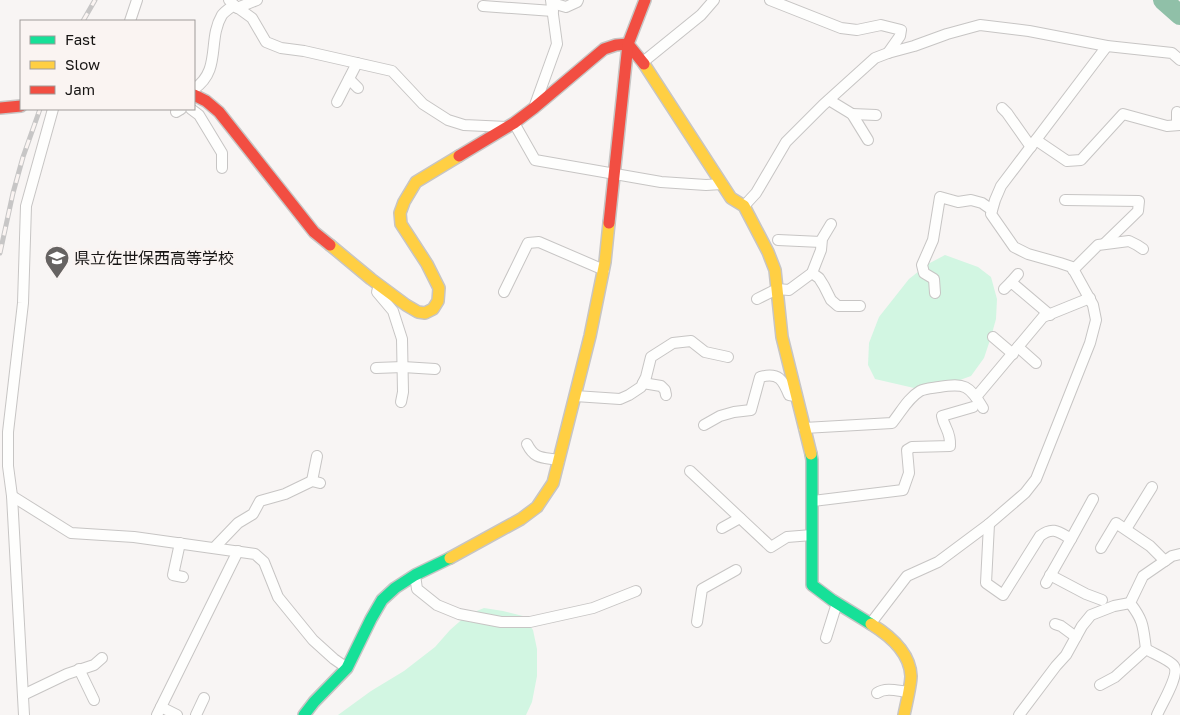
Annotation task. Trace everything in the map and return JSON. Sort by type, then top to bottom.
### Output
[{"type":"street","points":[[130,20],[137,0]]},
{"type":"street","points":[[195,88],[206,78],[210,68],[219,23],[223,13],[233,4],[257,0]]},
{"type":"street","points":[[483,6],[552,5],[566,7],[578,0]]},
{"type":"street","points":[[304,715],[347,668],[382,600],[395,588],[414,576],[521,519],[537,507],[553,483],[590,336],[604,270],[628,44],[645,0]]},
{"type":"street","points":[[643,62],[701,15],[705,4],[714,0]]},
{"type":"street","points":[[770,0],[783,2],[841,28],[857,30],[881,25],[901,30],[900,36],[888,53]]},
{"type":"street","points":[[233,4],[252,18],[266,42],[282,48],[304,51],[392,71],[423,104],[448,120],[464,125],[511,125]]},
{"type":"street","points":[[534,108],[557,44],[552,5]]},
{"type":"street","points":[[744,206],[756,193],[786,142],[875,58],[888,53],[947,34],[980,26],[1029,31],[1107,46],[1172,53],[1180,60]]},
{"type":"street","points":[[195,96],[206,101],[219,112],[314,232],[379,285],[418,312],[425,312],[433,309],[438,301],[439,288],[399,218],[408,194],[416,182],[511,125],[534,108],[604,48],[614,44],[628,44]]},
{"type":"street","points":[[628,44],[643,62],[731,198],[744,206],[768,252],[775,270],[782,337],[812,460],[812,585],[885,633],[907,660],[911,676],[904,715]]},
{"type":"street","points":[[871,623],[908,576],[938,562],[990,524],[1025,493],[1036,479],[1090,343],[1096,320],[1090,298],[1072,268],[1028,254],[1014,247],[991,214],[1002,186],[1107,46]]},
{"type":"street","points":[[337,102],[357,63]]},
{"type":"street","points":[[349,79],[358,88]]},
{"type":"street","points":[[829,100],[852,114],[868,140]]},
{"type":"street","points":[[0,108],[20,106]]},
{"type":"street","points":[[1002,108],[1034,143],[1066,161],[1081,160],[1124,114],[1167,126],[1179,125],[1177,112]]},
{"type":"street","points":[[24,715],[12,496],[8,466],[8,432],[23,303],[26,206],[53,110]]},
{"type":"street","points":[[192,110],[199,115],[222,153],[222,168]]},
{"type":"street","points":[[852,114],[876,115]]},
{"type":"street","points":[[511,125],[535,160],[661,182],[706,185],[722,184]]},
{"type":"street","points":[[937,287],[934,279],[924,273],[921,256],[933,240],[940,198],[958,202],[971,200],[982,203],[992,210]]},
{"type":"street","points":[[1065,200],[1139,201],[1138,211],[1104,244]]},
{"type":"street","points":[[757,300],[777,290],[788,290],[812,273],[822,239],[831,224]]},
{"type":"street","points":[[778,240],[821,242]]},
{"type":"street","points":[[1073,270],[1098,245],[1129,241],[1143,249]]},
{"type":"street","points":[[504,292],[528,243],[539,242],[604,270]]},
{"type":"street","points":[[812,273],[820,278],[831,300],[838,306],[860,306]]},
{"type":"street","points":[[1011,282],[1050,314]]},
{"type":"street","points":[[379,285],[377,292],[393,312],[402,339],[403,392],[400,402]]},
{"type":"street","points":[[813,501],[903,490],[908,473],[907,450],[912,447],[950,446],[949,432],[942,416],[978,404],[1015,350],[1043,317],[1090,298]]},
{"type":"street","points":[[993,338],[1036,363]]},
{"type":"street","points":[[575,396],[620,399],[629,395],[643,383],[651,357],[673,343],[691,341],[705,352],[728,357]]},
{"type":"street","points":[[376,368],[435,369]]},
{"type":"street","points":[[704,425],[720,416],[751,410],[760,377],[767,375],[778,377],[784,382],[789,395],[796,396]]},
{"type":"street","points":[[643,383],[661,386],[665,390],[666,395]]},
{"type":"street","points":[[804,428],[892,424],[905,404],[921,390],[957,384],[966,387],[978,404]]},
{"type":"street","points":[[527,444],[532,453],[539,457],[559,460]]},
{"type":"street","points":[[214,548],[238,523],[253,514],[260,501],[316,482],[317,456]]},
{"type":"street","points":[[690,471],[772,547],[787,538],[812,534]]},
{"type":"street","points":[[1126,530],[1152,487]]},
{"type":"street","points":[[12,496],[71,533],[134,537],[255,554],[264,562],[278,597],[313,640],[334,660],[347,668]]},
{"type":"street","points":[[1093,499],[1048,579],[1102,600]]},
{"type":"street","points":[[722,528],[740,518]]},
{"type":"street","points":[[1101,548],[1116,523],[1150,546],[1165,561]]},
{"type":"street","points":[[990,524],[986,583],[1003,594],[1040,536],[1045,532],[1055,530],[1071,539]]},
{"type":"street","points":[[180,543],[173,575],[183,577]]},
{"type":"street","points":[[177,715],[159,711],[238,551]]},
{"type":"street","points":[[1130,603],[1143,576],[1172,556],[1180,554]]},
{"type":"street","points":[[697,622],[702,589],[736,570]]},
{"type":"street","points":[[414,576],[417,588],[437,605],[459,614],[501,622],[530,622],[593,608],[636,591]]},
{"type":"street","points":[[826,638],[837,603]]},
{"type":"street","points":[[1019,715],[1066,655],[1082,626],[1091,615],[1114,606],[1130,603]]},
{"type":"street","points":[[1130,603],[1142,622],[1146,649]]},
{"type":"street","points":[[1055,624],[1076,637]]},
{"type":"street","points":[[1100,685],[1115,676],[1146,649]]},
{"type":"street","points":[[1146,649],[1174,666],[1174,679],[1157,715]]},
{"type":"street","points":[[23,695],[67,674],[94,664],[102,658]]},
{"type":"street","points":[[79,670],[94,700]]},
{"type":"street","points":[[877,693],[885,689],[908,692]]},
{"type":"street","points":[[196,715],[204,698]]},
{"type":"green space","points":[[945,255],[978,267],[991,277],[997,299],[996,319],[984,358],[971,376],[935,389],[914,388],[875,379],[868,365],[869,343],[879,317],[909,279],[928,264]]},
{"type":"green space","points":[[484,608],[523,616],[533,630],[537,649],[537,676],[532,702],[526,715],[338,715],[371,691],[404,671],[435,647],[467,615]]},
{"type":"waterway","points":[[1163,0],[1180,15]]},
{"type":"railway","points":[[84,20],[95,0]]},
{"type":"railway","points":[[0,253],[13,193],[40,110]]},
{"type":"traffic: fast","points":[[811,454],[812,585],[871,624]]},
{"type":"traffic: fast","points":[[304,715],[347,668],[382,600],[395,588],[415,575],[450,558]]},
{"type":"traffic: slow","points":[[644,64],[731,198],[744,206],[768,252],[775,270],[782,337],[811,454]]},
{"type":"traffic: slow","points":[[330,245],[406,305],[418,312],[425,313],[433,309],[438,301],[439,288],[427,264],[401,224],[400,213],[416,182],[459,156]]},
{"type":"traffic: slow","points":[[450,558],[521,519],[537,507],[553,483],[590,336],[605,262],[609,223]]},
{"type":"traffic: slow","points":[[871,624],[885,633],[897,645],[903,652],[910,667],[911,676],[904,715]]},
{"type":"traffic: jam","points":[[609,223],[628,44],[645,0]]},
{"type":"traffic: jam","points":[[459,156],[514,123],[604,49],[628,44],[644,64]]},
{"type":"traffic: jam","points":[[195,96],[206,101],[219,112],[314,232],[330,245]]},
{"type":"traffic: jam","points":[[0,108],[20,106]]},
{"type":"place","name":"県立佐世保西高等学校","points":[[57,279]]}]
